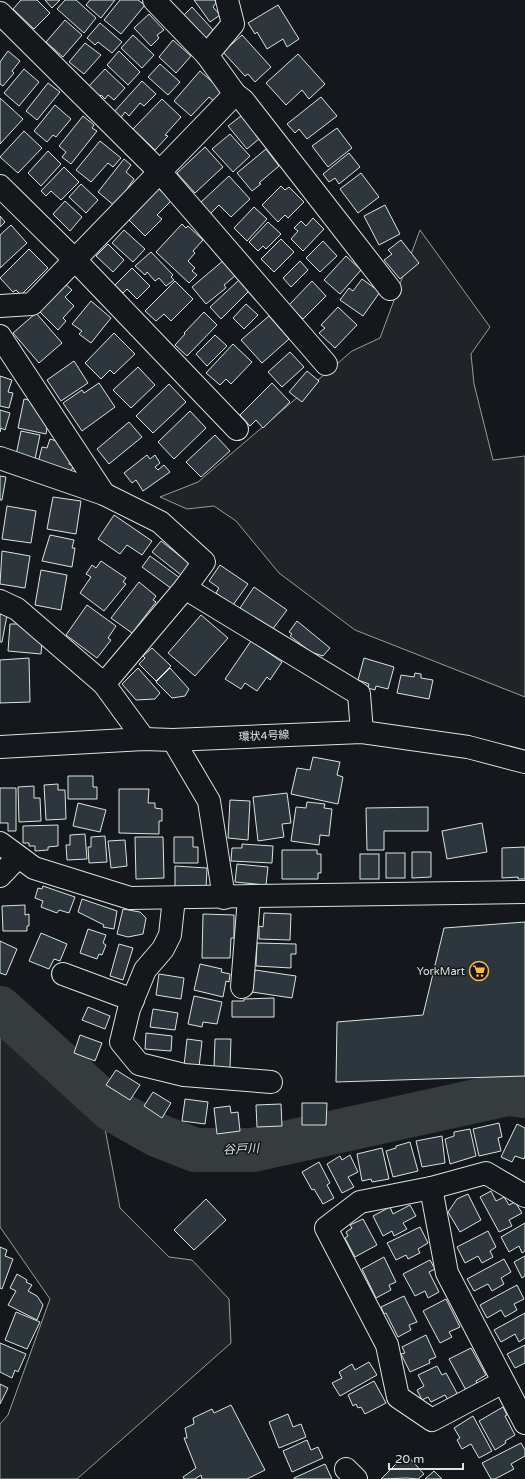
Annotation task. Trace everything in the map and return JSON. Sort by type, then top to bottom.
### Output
[{"type":"street","points":[[154,0],[206,55],[235,94],[243,100],[390,289]]},
{"type":"street","points":[[206,55],[233,24],[228,0]]},
{"type":"street","points":[[0,13],[160,172],[326,364]]},
{"type":"street","points":[[0,306],[32,304],[76,261],[235,94]]},
{"type":"street","points":[[0,186],[76,261],[237,429]]},
{"type":"street","points":[[0,336],[104,494]]},
{"type":"street","points":[[0,458],[104,494],[160,522],[204,562],[185,588],[104,684]]},
{"type":"street","points":[[185,588],[358,694],[362,732]]},
{"type":"street","points":[[0,601],[17,609],[104,684],[144,739]]},
{"type":"street","name":"環状4号線","points":[[0,747],[144,739],[173,740],[362,732],[468,747],[525,762]]},
{"type":"street","points":[[173,740],[209,801],[224,898]]},
{"type":"street","points":[[0,844],[34,868],[130,898],[224,898],[525,892]]},
{"type":"street","points":[[0,876],[18,857]]},
{"type":"street","points":[[242,987],[249,897]]},
{"type":"street","points":[[174,898],[170,935],[163,949],[144,970],[133,1000],[121,1042],[139,1064],[184,1075],[271,1082]]},
{"type":"street","points":[[62,974],[133,1000]]},
{"type":"street","points":[[503,1382],[432,1420],[398,1398],[387,1345],[326,1228],[360,1202],[431,1188],[486,1173],[525,1196]]},
{"type":"street","points":[[431,1188],[447,1273],[525,1423]]},
{"type":"shaded area","points":[[420,230],[490,327],[471,354],[474,384],[493,460],[525,456],[525,697],[355,630],[279,573],[236,521],[214,506],[187,509],[160,497],[198,482],[352,351],[380,338]]},
{"type":"shaded area","points":[[0,1023],[103,1118],[120,1208],[169,1257],[192,1260],[229,1299],[231,1343],[77,1479],[0,1479],[0,1424],[8,1415],[50,1299],[0,1227]]},
{"type":"building","points":[[21,0],[37,0],[50,13],[34,29],[13,9]]},
{"type":"building","points":[[45,0],[60,0],[52,8]]},
{"type":"building","points":[[65,0],[76,0],[96,18],[84,33],[57,9]]},
{"type":"building","points":[[90,0],[115,0],[101,18],[86,5]]},
{"type":"building","points":[[120,0],[138,0],[145,5],[121,34],[104,20]]},
{"type":"building","points":[[194,0],[215,0],[216,3],[213,7],[220,15],[210,22]]},
{"type":"building","points":[[278,5],[299,39],[287,47],[283,39],[267,49],[257,32],[255,34],[248,23]]},
{"type":"building","points":[[192,7],[214,31],[204,41],[182,17]]},
{"type":"building","points":[[149,14],[164,30],[157,35],[159,38],[151,46],[134,28]]},
{"type":"building","points":[[65,20],[82,35],[63,57],[46,42]]},
{"type":"building","points":[[100,23],[122,42],[112,53],[98,42],[95,45],[87,38]]},
{"type":"building","points":[[133,35],[154,55],[142,68],[121,48]]},
{"type":"building","points":[[242,35],[271,67],[255,82],[248,74],[245,76],[223,52]]},
{"type":"building","points":[[173,40],[191,56],[176,73],[159,57]]},
{"type":"building","points":[[85,43],[101,55],[84,74],[69,62]]},
{"type":"building","points":[[8,51],[20,61],[12,71],[14,73],[3,86],[0,84],[0,62]]},
{"type":"building","points":[[119,51],[140,72],[128,85],[107,65]]},
{"type":"building","points":[[298,54],[325,84],[309,99],[302,90],[286,105],[266,83]]},
{"type":"building","points":[[160,64],[180,82],[168,95],[148,77]]},
{"type":"building","points":[[24,69],[39,82],[19,106],[4,93]]},
{"type":"building","points":[[105,69],[125,88],[114,100],[108,95],[105,99],[101,95],[99,97],[88,87]]},
{"type":"building","points":[[200,71],[224,92],[215,102],[209,97],[191,116],[174,101]]},
{"type":"building","points":[[142,81],[156,94],[144,106],[140,103],[129,116],[125,112],[120,119],[113,113]]},
{"type":"building","points":[[48,83],[60,92],[37,120],[26,111]]},
{"type":"building","points":[[321,97],[337,116],[307,139],[299,129],[295,133],[287,124]]},
{"type":"building","points":[[0,98],[23,119],[0,144]]},
{"type":"building","points":[[162,99],[181,117],[165,135],[168,136],[155,150],[133,129]]},
{"type":"building","points":[[55,105],[71,119],[56,137],[53,135],[47,142],[34,131]]},
{"type":"building","points":[[83,116],[94,125],[92,128],[97,131],[71,164],[62,157],[66,152],[59,146]]},
{"type":"building","points":[[241,116],[260,138],[247,149],[228,126]]},
{"type":"building","points":[[337,128],[352,148],[328,167],[312,146]]},
{"type":"building","points":[[24,131],[42,148],[18,173],[0,157]]},
{"type":"building","points":[[230,134],[250,156],[233,172],[212,149]]},
{"type":"building","points":[[100,141],[121,158],[113,167],[108,163],[91,182],[76,170]]},
{"type":"building","points":[[205,147],[223,167],[195,193],[177,173]]},
{"type":"building","points":[[266,149],[279,166],[252,191],[237,173]]},
{"type":"building","points":[[48,151],[61,164],[41,186],[28,173]]},
{"type":"building","points":[[349,153],[360,167],[339,184],[335,178],[329,182],[323,174]]},
{"type":"building","points":[[124,159],[131,165],[126,172],[134,179],[116,207],[98,192]]},
{"type":"building","points":[[64,167],[79,182],[61,200],[51,191],[46,196],[41,191]]},
{"type":"building","points":[[361,173],[379,197],[358,213],[340,189]]},
{"type":"building","points":[[229,176],[250,199],[231,217],[219,205],[210,214],[200,203]]},
{"type":"building","points":[[81,184],[98,200],[86,213],[69,197]]},
{"type":"building","points":[[281,186],[285,190],[289,187],[304,202],[288,218],[285,215],[278,222],[262,205]]},
{"type":"building","points":[[159,189],[171,201],[157,215],[162,219],[145,236],[128,219]]},
{"type":"building","points":[[65,201],[82,217],[70,231],[53,214]]},
{"type":"building","points":[[385,205],[400,234],[379,245],[364,216]]},
{"type":"building","points":[[254,207],[267,219],[247,241],[234,228]]},
{"type":"building","points":[[0,216],[5,222],[0,227]]},
{"type":"building","points":[[313,218],[324,229],[303,251],[291,239],[298,231],[294,228],[301,221],[306,226]]},
{"type":"building","points":[[268,222],[281,234],[266,249],[263,246],[258,251],[249,242]]},
{"type":"building","points":[[182,224],[186,228],[188,226],[203,240],[193,251],[195,253],[188,261],[195,268],[192,271],[197,275],[189,283],[156,252]]},
{"type":"building","points":[[11,225],[27,243],[0,268],[0,235]]},
{"type":"building","points":[[124,230],[145,249],[133,262],[112,243]]},
{"type":"building","points":[[281,239],[294,252],[274,272],[261,259]]},
{"type":"building","points":[[401,240],[419,263],[400,279],[384,260],[392,254],[388,250]]},
{"type":"building","points":[[323,241],[337,256],[320,272],[306,258]]},
{"type":"building","points":[[108,244],[124,260],[113,272],[96,256]]},
{"type":"building","points":[[29,249],[48,268],[21,295],[16,290],[13,292],[0,278]]},
{"type":"building","points":[[151,252],[173,275],[171,277],[174,280],[166,286],[159,278],[155,281],[147,272],[145,275],[135,266]]},
{"type":"building","points":[[346,256],[361,270],[340,294],[324,280]]},
{"type":"building","points":[[224,260],[236,275],[224,285],[226,288],[206,304],[192,287]]},
{"type":"building","points":[[300,261],[308,270],[291,287],[283,278]]},
{"type":"building","points":[[132,268],[150,286],[137,299],[127,289],[123,293],[115,285]]},
{"type":"building","points":[[362,279],[380,292],[363,316],[340,300],[349,288],[353,291]]},
{"type":"building","points":[[239,280],[249,291],[221,319],[210,307]]},
{"type":"building","points":[[175,281],[193,299],[171,321],[164,314],[156,321],[145,311]]},
{"type":"building","points":[[312,281],[326,296],[303,319],[289,305]]},
{"type":"building","points":[[65,284],[72,290],[65,297],[74,306],[63,318],[66,321],[58,330],[39,311]]},
{"type":"building","points":[[91,301],[111,318],[91,343],[79,334],[82,331],[72,324]]},
{"type":"building","points":[[246,304],[258,315],[244,329],[233,318]]},
{"type":"building","points":[[338,307],[357,325],[335,348],[319,333],[325,328],[321,325]]},
{"type":"building","points":[[204,312],[217,325],[187,356],[175,345]]},
{"type":"building","points":[[36,313],[62,343],[39,363],[13,333]]},
{"type":"building","points":[[269,316],[289,339],[262,363],[241,340]]},
{"type":"building","points":[[114,333],[135,354],[114,374],[110,370],[101,379],[85,363]]},
{"type":"building","points":[[215,335],[227,346],[207,366],[196,354]]},
{"type":"building","points":[[233,344],[252,362],[231,384],[226,379],[220,385],[206,373]]},
{"type":"building","points":[[290,352],[304,367],[282,387],[268,372]]},
{"type":"building","points":[[74,361],[88,383],[61,401],[47,380]]},
{"type":"building","points":[[138,367],[155,385],[131,408],[113,390]]},
{"type":"building","points":[[307,371],[319,381],[302,402],[289,392]]},
{"type":"building","points":[[0,376],[12,380],[8,392],[13,393],[9,408],[0,406]]},
{"type":"building","points":[[99,383],[115,407],[82,431],[63,403],[82,390],[84,393]]},
{"type":"building","points":[[272,383],[290,402],[263,428],[256,420],[250,426],[240,415]]},
{"type":"building","points":[[169,384],[186,402],[153,433],[136,416]]},
{"type":"building","points":[[24,399],[33,401],[32,406],[39,407],[43,413],[42,420],[48,422],[46,434],[18,428]]},
{"type":"building","points":[[0,410],[10,413],[5,430],[1,428],[0,432]]},
{"type":"building","points":[[190,411],[206,428],[174,459],[158,442]]},
{"type":"building","points":[[129,422],[142,437],[109,464],[97,449]]},
{"type":"building","points":[[21,431],[40,435],[35,459],[16,455]]},
{"type":"building","points":[[215,435],[230,451],[201,477],[186,462]]},
{"type":"building","points":[[50,439],[66,444],[64,454],[71,456],[69,464],[73,466],[71,472],[38,463],[42,447],[47,448]]},
{"type":"building","points":[[147,455],[150,459],[155,455],[160,463],[155,467],[158,470],[164,465],[170,472],[143,491],[136,480],[132,483],[124,473]]},
{"type":"building","points":[[0,476],[6,477],[2,500],[0,500]]},
{"type":"building","points":[[53,497],[81,501],[76,534],[47,529]]},
{"type":"building","points":[[7,506],[36,511],[31,543],[2,539]]},
{"type":"building","points":[[114,515],[152,541],[142,555],[127,545],[120,554],[98,539]]},
{"type":"building","points":[[50,535],[74,540],[72,548],[75,548],[72,567],[42,561]]},
{"type":"building","points":[[161,541],[190,564],[181,575],[152,552]]},
{"type":"building","points":[[2,551],[30,556],[25,588],[0,584]]},
{"type":"building","points":[[150,556],[180,578],[172,589],[142,567]]},
{"type":"building","points":[[101,561],[126,578],[123,582],[126,584],[104,611],[80,593],[91,577],[86,574],[92,565],[96,568]]},
{"type":"building","points":[[220,565],[248,584],[233,605],[216,593],[219,588],[209,581]]},
{"type":"building","points":[[41,570],[67,575],[61,610],[35,605]]},
{"type":"building","points":[[139,582],[156,596],[153,600],[156,602],[132,633],[111,618]]},
{"type":"building","points":[[254,587],[287,610],[272,630],[240,608]]},
{"type":"building","points":[[87,605],[116,626],[108,638],[111,640],[97,658],[66,635]]},
{"type":"building","points":[[0,614],[7,615],[2,642],[0,642]]},
{"type":"building","points":[[201,615],[228,638],[195,676],[168,653]]},
{"type":"building","points":[[297,621],[330,648],[323,656],[311,652],[290,636],[292,634],[289,632]]},
{"type":"building","points":[[10,624],[22,624],[42,641],[41,654],[8,651]]},
{"type":"building","points":[[251,641],[282,662],[270,680],[267,677],[257,691],[245,683],[241,689],[225,679]]},
{"type":"building","points":[[152,648],[171,666],[156,681],[139,664],[145,658],[143,656]]},
{"type":"building","points":[[29,658],[30,702],[0,703],[0,660]]},
{"type":"building","points":[[364,658],[394,667],[388,689],[376,686],[375,690],[368,688],[369,684],[358,680]]},
{"type":"building","points":[[138,668],[160,693],[155,699],[136,700],[122,684]]},
{"type":"building","points":[[170,668],[189,689],[185,696],[172,698],[156,682]]},
{"type":"building","points":[[415,673],[421,674],[421,678],[433,680],[429,699],[397,693],[401,675],[414,677]]},
{"type":"building","points":[[313,757],[340,762],[337,775],[343,777],[338,804],[291,794],[297,768],[310,770]]},
{"type":"building","points":[[68,776],[93,776],[93,787],[97,787],[97,799],[68,799]]},
{"type":"building","points":[[58,784],[58,790],[65,790],[66,819],[46,820],[44,785]]},
{"type":"building","points":[[34,786],[34,798],[40,798],[41,821],[19,822],[18,787]]},
{"type":"building","points":[[0,788],[16,788],[16,831],[8,831],[8,823],[0,823]]},
{"type":"building","points":[[119,789],[149,789],[148,803],[155,803],[155,808],[162,809],[162,821],[159,821],[159,834],[119,833]]},
{"type":"building","points":[[287,793],[291,823],[282,824],[284,837],[258,841],[253,797]]},
{"type":"building","points":[[230,800],[250,801],[248,840],[228,838]]},
{"type":"building","points":[[307,802],[325,804],[324,808],[332,809],[329,836],[320,835],[319,845],[291,841],[296,807],[306,808]]},
{"type":"building","points":[[78,803],[106,810],[100,832],[73,826]]},
{"type":"building","points":[[428,807],[428,831],[384,831],[384,850],[367,850],[366,808]]},
{"type":"building","points":[[482,823],[487,852],[447,859],[442,831]]},
{"type":"building","points":[[58,825],[58,846],[48,847],[48,850],[35,851],[35,846],[29,846],[29,843],[23,843],[23,826]]},
{"type":"building","points":[[85,834],[87,859],[67,860],[66,845],[70,845],[70,835]]},
{"type":"building","points":[[105,836],[107,862],[89,863],[88,847],[91,847],[91,837]]},
{"type":"building","points":[[135,837],[163,837],[164,878],[136,879]]},
{"type":"building","points":[[174,837],[193,837],[193,847],[198,847],[198,863],[174,863]]},
{"type":"building","points":[[125,840],[127,866],[111,868],[108,841]]},
{"type":"building","points":[[242,844],[273,846],[272,863],[231,861],[232,848],[242,848]]},
{"type":"building","points":[[525,847],[525,879],[518,879],[518,877],[502,878],[502,848]]},
{"type":"building","points":[[282,850],[317,850],[317,854],[321,854],[321,873],[318,873],[318,879],[282,879]]},
{"type":"building","points":[[412,852],[431,852],[431,877],[412,878]]},
{"type":"building","points":[[386,853],[405,853],[405,878],[386,878]]},
{"type":"building","points":[[360,854],[379,854],[379,879],[360,879]]},
{"type":"building","points":[[237,864],[268,867],[266,885],[235,882]]},
{"type":"building","points":[[175,866],[207,868],[206,888],[175,888]]},
{"type":"building","points":[[43,886],[75,897],[69,913],[59,910],[57,913],[41,907],[43,901],[35,898],[38,888],[42,889]]},
{"type":"building","points":[[82,899],[117,911],[114,929],[103,927],[104,925],[78,912]]},
{"type":"building","points":[[25,905],[25,915],[29,914],[29,926],[27,926],[27,931],[3,931],[2,906]]},
{"type":"building","points":[[123,909],[140,912],[146,918],[143,934],[128,937],[117,934]]},
{"type":"building","points":[[264,913],[291,914],[290,940],[259,939],[259,926],[263,927]]},
{"type":"building","points":[[203,914],[234,915],[234,938],[231,938],[230,958],[202,958]]},
{"type":"building","name":"YorkMart","points":[[525,922],[525,1076],[336,1082],[337,1022],[423,1015],[444,928]]},
{"type":"building","points":[[88,929],[106,935],[103,943],[106,945],[102,955],[99,954],[97,959],[80,953]]},
{"type":"building","points":[[41,933],[67,944],[60,961],[54,959],[49,969],[29,961]]},
{"type":"building","points":[[0,941],[17,949],[6,975],[0,973]]},
{"type":"building","points":[[257,943],[296,944],[296,954],[291,954],[291,968],[256,966]]},
{"type":"building","points":[[119,944],[133,948],[123,980],[110,976]]},
{"type":"building","points":[[200,964],[222,969],[221,972],[230,974],[229,982],[226,981],[223,997],[194,990]]},
{"type":"building","points":[[255,970],[296,976],[292,998],[252,992]]},
{"type":"building","points":[[159,974],[184,978],[181,999],[156,995]]},
{"type":"building","points":[[194,996],[222,1002],[217,1024],[203,1022],[202,1027],[188,1024]]},
{"type":"building","points":[[274,998],[274,1017],[232,1017],[232,1001]]},
{"type":"building","points":[[88,1007],[110,1016],[105,1029],[82,1020]]},
{"type":"building","points":[[153,1009],[178,1013],[175,1030],[150,1027]]},
{"type":"building","points":[[146,1033],[172,1036],[171,1051],[145,1049]]},
{"type":"building","points":[[80,1035],[102,1043],[95,1061],[74,1053]]},
{"type":"building","points":[[187,1039],[202,1041],[199,1067],[184,1066]]},
{"type":"building","points":[[215,1039],[231,1039],[230,1068],[214,1068]]},
{"type":"building","points":[[116,1070],[140,1085],[130,1100],[106,1085]]},
{"type":"building","points":[[153,1092],[171,1103],[162,1118],[144,1106]]},
{"type":"building","points":[[185,1099],[208,1102],[205,1124],[182,1121]]},
{"type":"building","points":[[302,1103],[327,1103],[326,1125],[302,1125]]},
{"type":"building","points":[[281,1104],[282,1126],[257,1127],[256,1105]]},
{"type":"building","points":[[230,1106],[231,1113],[238,1112],[240,1131],[217,1134],[214,1108]]},
{"type":"building","points":[[499,1123],[502,1137],[498,1138],[501,1151],[479,1156],[473,1129]]},
{"type":"building","points":[[517,1124],[525,1128],[525,1156],[524,1159],[515,1156],[512,1162],[501,1157]]},
{"type":"building","points":[[470,1129],[476,1156],[450,1164],[445,1139],[454,1136],[454,1132]]},
{"type":"building","points":[[442,1136],[445,1163],[422,1167],[416,1141]]},
{"type":"building","points":[[410,1142],[418,1171],[393,1177],[386,1151]]},
{"type":"building","points":[[382,1148],[389,1179],[372,1182],[371,1179],[362,1181],[357,1154]]},
{"type":"building","points":[[350,1155],[358,1172],[348,1177],[354,1187],[342,1193],[327,1164],[340,1156],[342,1160]]},
{"type":"building","points":[[319,1162],[330,1183],[327,1185],[334,1198],[323,1204],[314,1189],[312,1190],[302,1172]]},
{"type":"building","points":[[491,1191],[496,1201],[504,1197],[509,1205],[515,1202],[522,1213],[509,1220],[512,1226],[499,1232],[480,1197]]},
{"type":"building","points":[[468,1194],[481,1220],[460,1232],[448,1212],[457,1199]]},
{"type":"building","points":[[206,1199],[226,1220],[194,1250],[174,1230]]},
{"type":"building","points":[[410,1205],[416,1216],[403,1223],[407,1229],[394,1236],[392,1231],[383,1236],[373,1216],[390,1207],[393,1214]]},
{"type":"building","points":[[363,1219],[377,1245],[355,1257],[345,1238],[348,1236],[346,1232],[352,1228],[350,1225]]},
{"type":"building","points":[[525,1223],[525,1251],[522,1253],[519,1246],[509,1252],[501,1237]]},
{"type":"building","points":[[420,1227],[428,1243],[418,1249],[420,1253],[408,1259],[406,1255],[396,1260],[387,1243]]},
{"type":"building","points":[[488,1231],[496,1247],[490,1251],[493,1257],[482,1263],[478,1256],[465,1263],[457,1247]]},
{"type":"building","points":[[0,1247],[7,1250],[5,1256],[13,1259],[2,1289],[0,1288]]},
{"type":"building","points":[[525,1256],[525,1276],[522,1278],[514,1262]]},
{"type":"building","points":[[384,1257],[396,1282],[389,1285],[391,1290],[376,1298],[362,1269]]},
{"type":"building","points":[[504,1259],[511,1272],[501,1278],[504,1284],[492,1291],[488,1284],[474,1291],[467,1279]]},
{"type":"building","points":[[430,1260],[435,1269],[429,1272],[439,1292],[428,1298],[425,1291],[415,1296],[403,1274]]},
{"type":"building","points":[[17,1274],[32,1285],[28,1291],[37,1296],[43,1305],[37,1320],[8,1305],[16,1291],[10,1288]]},
{"type":"building","points":[[517,1285],[524,1299],[514,1304],[517,1310],[505,1317],[501,1310],[487,1318],[480,1305]]},
{"type":"building","points":[[404,1296],[417,1322],[409,1325],[411,1330],[398,1337],[386,1313],[384,1314],[381,1307]]},
{"type":"building","points":[[446,1299],[460,1327],[449,1332],[452,1337],[440,1343],[423,1311]]},
{"type":"building","points":[[16,1312],[40,1322],[27,1349],[5,1340]]},
{"type":"building","points":[[525,1313],[525,1338],[519,1342],[515,1334],[501,1342],[494,1330]]},
{"type":"building","points":[[426,1335],[436,1357],[429,1360],[430,1363],[410,1372],[401,1354],[405,1353],[402,1347]]},
{"type":"building","points":[[0,1343],[26,1354],[18,1372],[15,1370],[12,1378],[0,1372]]},
{"type":"building","points":[[525,1345],[525,1363],[515,1368],[507,1354]]},
{"type":"building","points":[[471,1348],[486,1375],[476,1381],[478,1386],[467,1392],[449,1359]]},
{"type":"building","points":[[369,1362],[377,1375],[340,1396],[332,1383],[342,1378],[339,1372],[352,1364],[355,1370]]},
{"type":"building","points":[[437,1366],[442,1375],[446,1373],[458,1395],[448,1400],[445,1395],[431,1402],[428,1397],[422,1400],[417,1390],[424,1386],[418,1375]]},
{"type":"building","points":[[374,1381],[386,1403],[365,1414],[361,1407],[358,1408],[356,1404],[353,1406],[348,1395]]},
{"type":"building","points":[[0,1384],[8,1388],[0,1404]]},
{"type":"building","points":[[231,1405],[265,1470],[247,1479],[202,1479],[201,1475],[195,1479],[184,1479],[183,1477],[196,1468],[184,1438],[187,1438],[185,1428],[194,1424],[193,1418],[212,1409],[214,1413]]},
{"type":"building","points":[[503,1407],[507,1415],[505,1416],[515,1435],[495,1450],[479,1421]]},
{"type":"building","points":[[288,1414],[293,1427],[301,1424],[306,1437],[279,1448],[269,1422]]},
{"type":"building","points":[[473,1416],[492,1451],[479,1458],[471,1444],[462,1449],[457,1440],[460,1438],[454,1428]]},
{"type":"building","points":[[307,1440],[311,1450],[318,1447],[323,1458],[292,1472],[283,1451]]},
{"type":"building","points":[[521,1443],[525,1450],[525,1456],[511,1464],[514,1469],[495,1479],[491,1479],[482,1463]]},
{"type":"building","points":[[406,1454],[424,1474],[418,1479],[381,1479]]},
{"type":"building","points":[[325,1464],[332,1479],[294,1479],[294,1478]]},
{"type":"building","points":[[434,1471],[442,1479],[425,1479]]},
{"type":"waterway","name":"谷戸川","points":[[0,1008],[111,1109],[157,1135],[195,1150],[253,1150],[508,1094],[525,1096]]},
{"type":"place","name":"YorkMart","points":[[479,971]]}]
